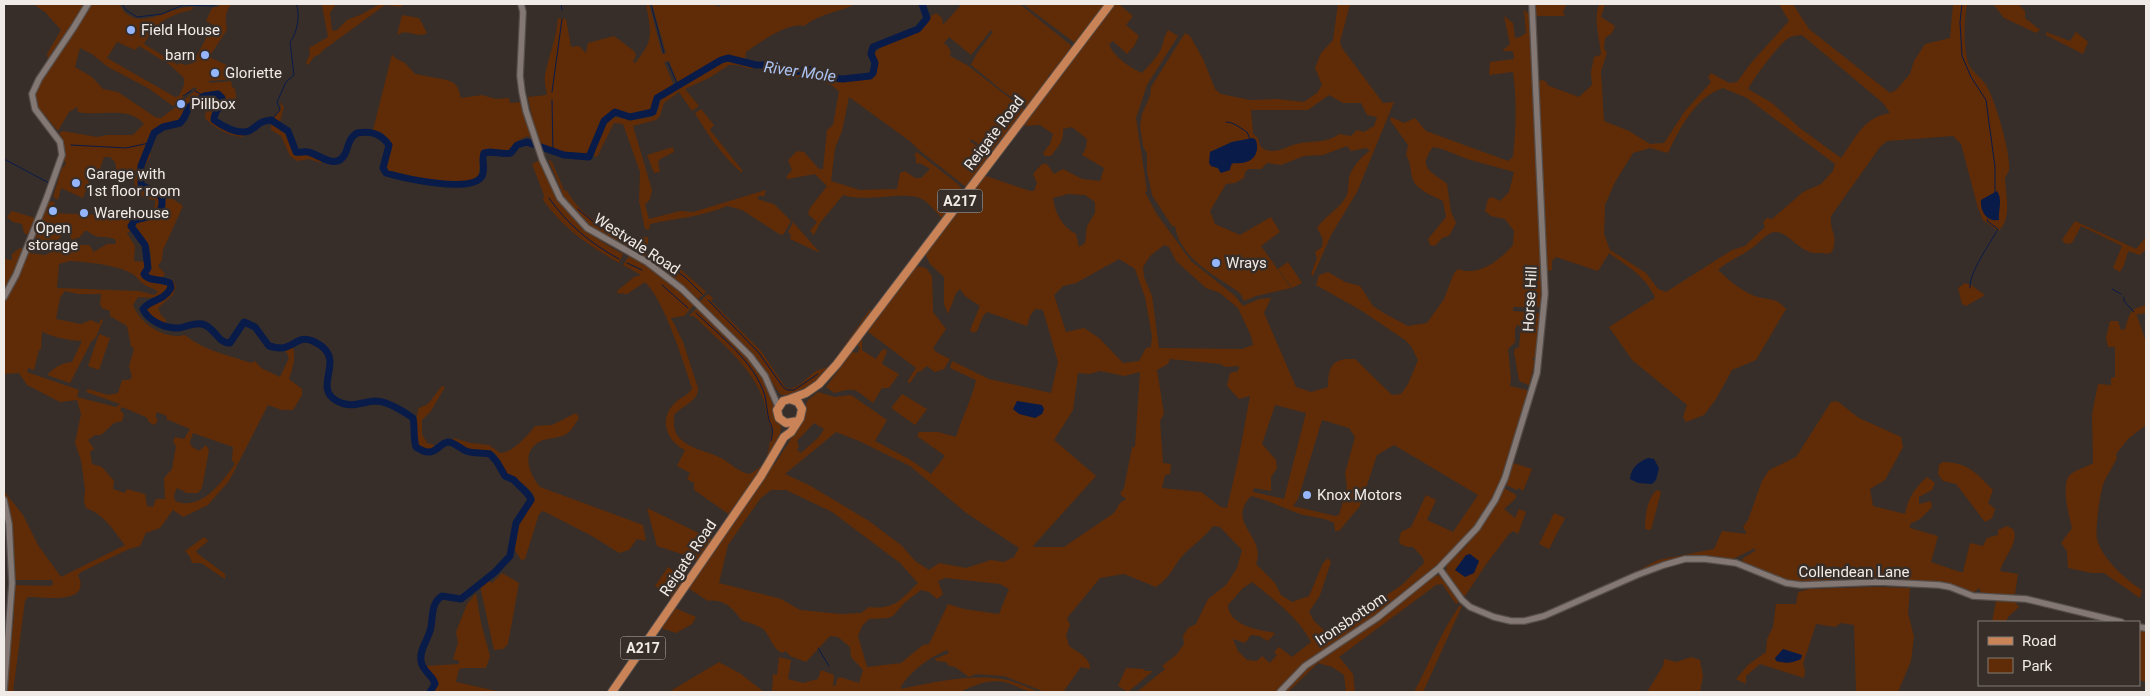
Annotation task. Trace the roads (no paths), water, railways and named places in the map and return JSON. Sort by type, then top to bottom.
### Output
[{"type":"main road","name":"Reigate Road","points":[[788,399],[806,393],[819,384],[837,364],[1110,4]]},
{"type":"main road","name":"Reigate Road","points":[[800,405],[806,393]]},
{"type":"main road","points":[[782,421],[790,424],[798,421],[802,414],[800,405],[788,399],[778,406],[778,414],[782,421],[784,437]]},
{"type":"main road","name":"Reigate Road","points":[[612,692],[761,476],[784,437],[791,432],[798,421]]},
{"type":"street","points":[[4,298],[16,275],[48,197],[62,155],[60,142],[35,109],[32,94],[39,79],[88,4]]},
{"type":"street","name":"Westvale Road","points":[[521,4],[523,12],[520,81],[526,111],[542,159],[560,198],[580,221],[605,240],[657,269],[682,288],[750,356],[765,376],[778,406]]},
{"type":"street","name":"Horse Hill","points":[[1439,568],[1476,528],[1495,500],[1510,463],[1537,374],[1546,273],[1532,4]]},
{"type":"street","points":[[774,393],[788,399]]},
{"type":"street","points":[[4,500],[12,599],[4,690]]},
{"type":"street","name":"Collendean Lane","points":[[1439,568],[1462,600],[1470,607],[1494,617],[1511,621],[1544,616],[1637,574],[1664,565],[1685,559],[1705,559],[1736,563],[1786,583],[1800,585],[1879,582],[1939,585],[1974,596],[2026,599],[2117,621]]},
{"type":"street","name":"Ironsbottom","points":[[1280,692],[1305,666],[1377,618],[1439,568]]},
{"type":"water","points":[[1253,138],[1256,140],[1257,151],[1249,161],[1233,163],[1230,170],[1221,173],[1218,168],[1211,166],[1209,163],[1210,152],[1232,142]]},
{"type":"water","points":[[1997,191],[2000,201],[1999,220],[1995,220],[1985,215],[1981,200]]},
{"type":"water","points":[[1017,401],[1042,405],[1044,409],[1042,414],[1035,418],[1019,414],[1013,409]]},
{"type":"water","points":[[1648,458],[1654,459],[1659,468],[1656,480],[1652,484],[1638,483],[1630,479],[1636,466]]},
{"type":"water","points":[[1470,554],[1479,561],[1474,573],[1465,577],[1455,570],[1466,555]]},
{"type":"water","points":[[1783,649],[1802,655],[1801,659],[1789,663],[1776,661],[1775,658]]},
{"type":"waterway","points":[[122,4],[126,10],[137,17],[162,14],[183,5],[211,6],[220,4]]},
{"type":"waterway","points":[[271,120],[280,110],[277,102],[286,82],[294,75],[290,42],[295,34],[298,23],[296,4]]},
{"type":"waterway","points":[[561,4],[562,10]]},
{"type":"waterway","points":[[651,4],[664,53]]},
{"type":"waterway","name":"River Mole","points":[[430,692],[435,684],[423,668],[421,657],[430,631],[436,602],[442,596],[461,599],[495,572],[510,556],[516,523],[531,500],[530,497],[514,480],[505,476],[490,454],[469,452],[448,442],[432,452],[422,451],[416,447],[413,418],[400,410],[380,401],[351,405],[337,401],[330,395],[327,389],[330,359],[327,352],[313,341],[307,339],[286,347],[276,348],[269,346],[255,327],[244,322],[230,343],[226,343],[210,328],[202,324],[174,328],[163,326],[153,321],[143,309],[149,303],[168,293],[171,288],[170,283],[148,278],[144,274],[148,268],[145,245],[131,226],[135,220],[155,215],[160,211],[162,205],[162,199],[159,194],[141,185],[141,166],[154,133],[163,127],[180,123],[189,107],[204,96],[218,94],[222,101],[214,120],[230,129],[245,132],[271,120],[288,131],[296,152],[308,152],[332,161],[341,159],[354,135],[367,132],[379,135],[389,145],[383,168],[386,173],[437,183],[465,184],[476,181],[482,176],[484,171],[484,153],[511,153],[517,145],[527,142],[564,155],[589,157],[604,121],[615,112],[630,117],[653,112],[657,98],[721,60],[728,58],[756,65],[776,65],[793,73],[806,69],[812,70],[829,78],[843,79],[870,76],[873,73],[875,63],[871,54],[873,47],[918,29],[927,18],[922,4]]},
{"type":"waterway","points":[[1962,4],[1960,22],[1962,56],[1971,77],[1986,100],[1995,167],[1995,193]]},
{"type":"waterway","points":[[552,92],[562,19]]},
{"type":"waterway","points":[[668,63],[678,85]]},
{"type":"waterway","points":[[183,96],[191,91]]},
{"type":"waterway","points":[[195,91],[204,96]]},
{"type":"waterway","points":[[552,100],[553,152]]},
{"type":"waterway","points":[[1226,122],[1234,124],[1247,132],[1250,139]]},
{"type":"waterway","points":[[71,145],[126,148],[149,143]]},
{"type":"waterway","points":[[4,159],[49,183]]},
{"type":"waterway","points":[[549,198],[580,233],[598,247],[619,259]]},
{"type":"waterway","points":[[578,209],[597,225],[629,243]]},
{"type":"waterway","points":[[1970,288],[1970,282],[1976,267],[1998,229],[1987,221],[1988,219]]},
{"type":"waterway","points":[[662,260],[686,278],[702,294]]},
{"type":"waterway","points":[[627,263],[642,270]]},
{"type":"waterway","points":[[662,285],[688,308]]},
{"type":"waterway","points":[[2112,289],[2121,294]]},
{"type":"waterway","points":[[2124,297],[2124,301],[2134,312]]},
{"type":"waterway","points":[[708,300],[759,353],[787,390],[794,390],[818,374]]},
{"type":"waterway","points":[[696,313],[736,350],[753,372],[765,396],[772,429],[771,441]]},
{"type":"waterway","points":[[818,648],[829,666]]},
{"type":"place","name":"Field House","points":[[131,30]]},
{"type":"place","name":"barn","points":[[205,55]]},
{"type":"place","name":"Gloriette","points":[[215,73]]},
{"type":"place","name":"Pillbox","points":[[181,104]]},
{"type":"place","name":"Garage with 1st floor room","points":[[76,183]]},
{"type":"place","name":"Open storage","points":[[53,211]]},
{"type":"place","name":"Warehouse","points":[[84,213]]},
{"type":"place","name":"Wrays","points":[[1216,263]]},
{"type":"place","name":"Knox Motors","points":[[1307,495]]}]
